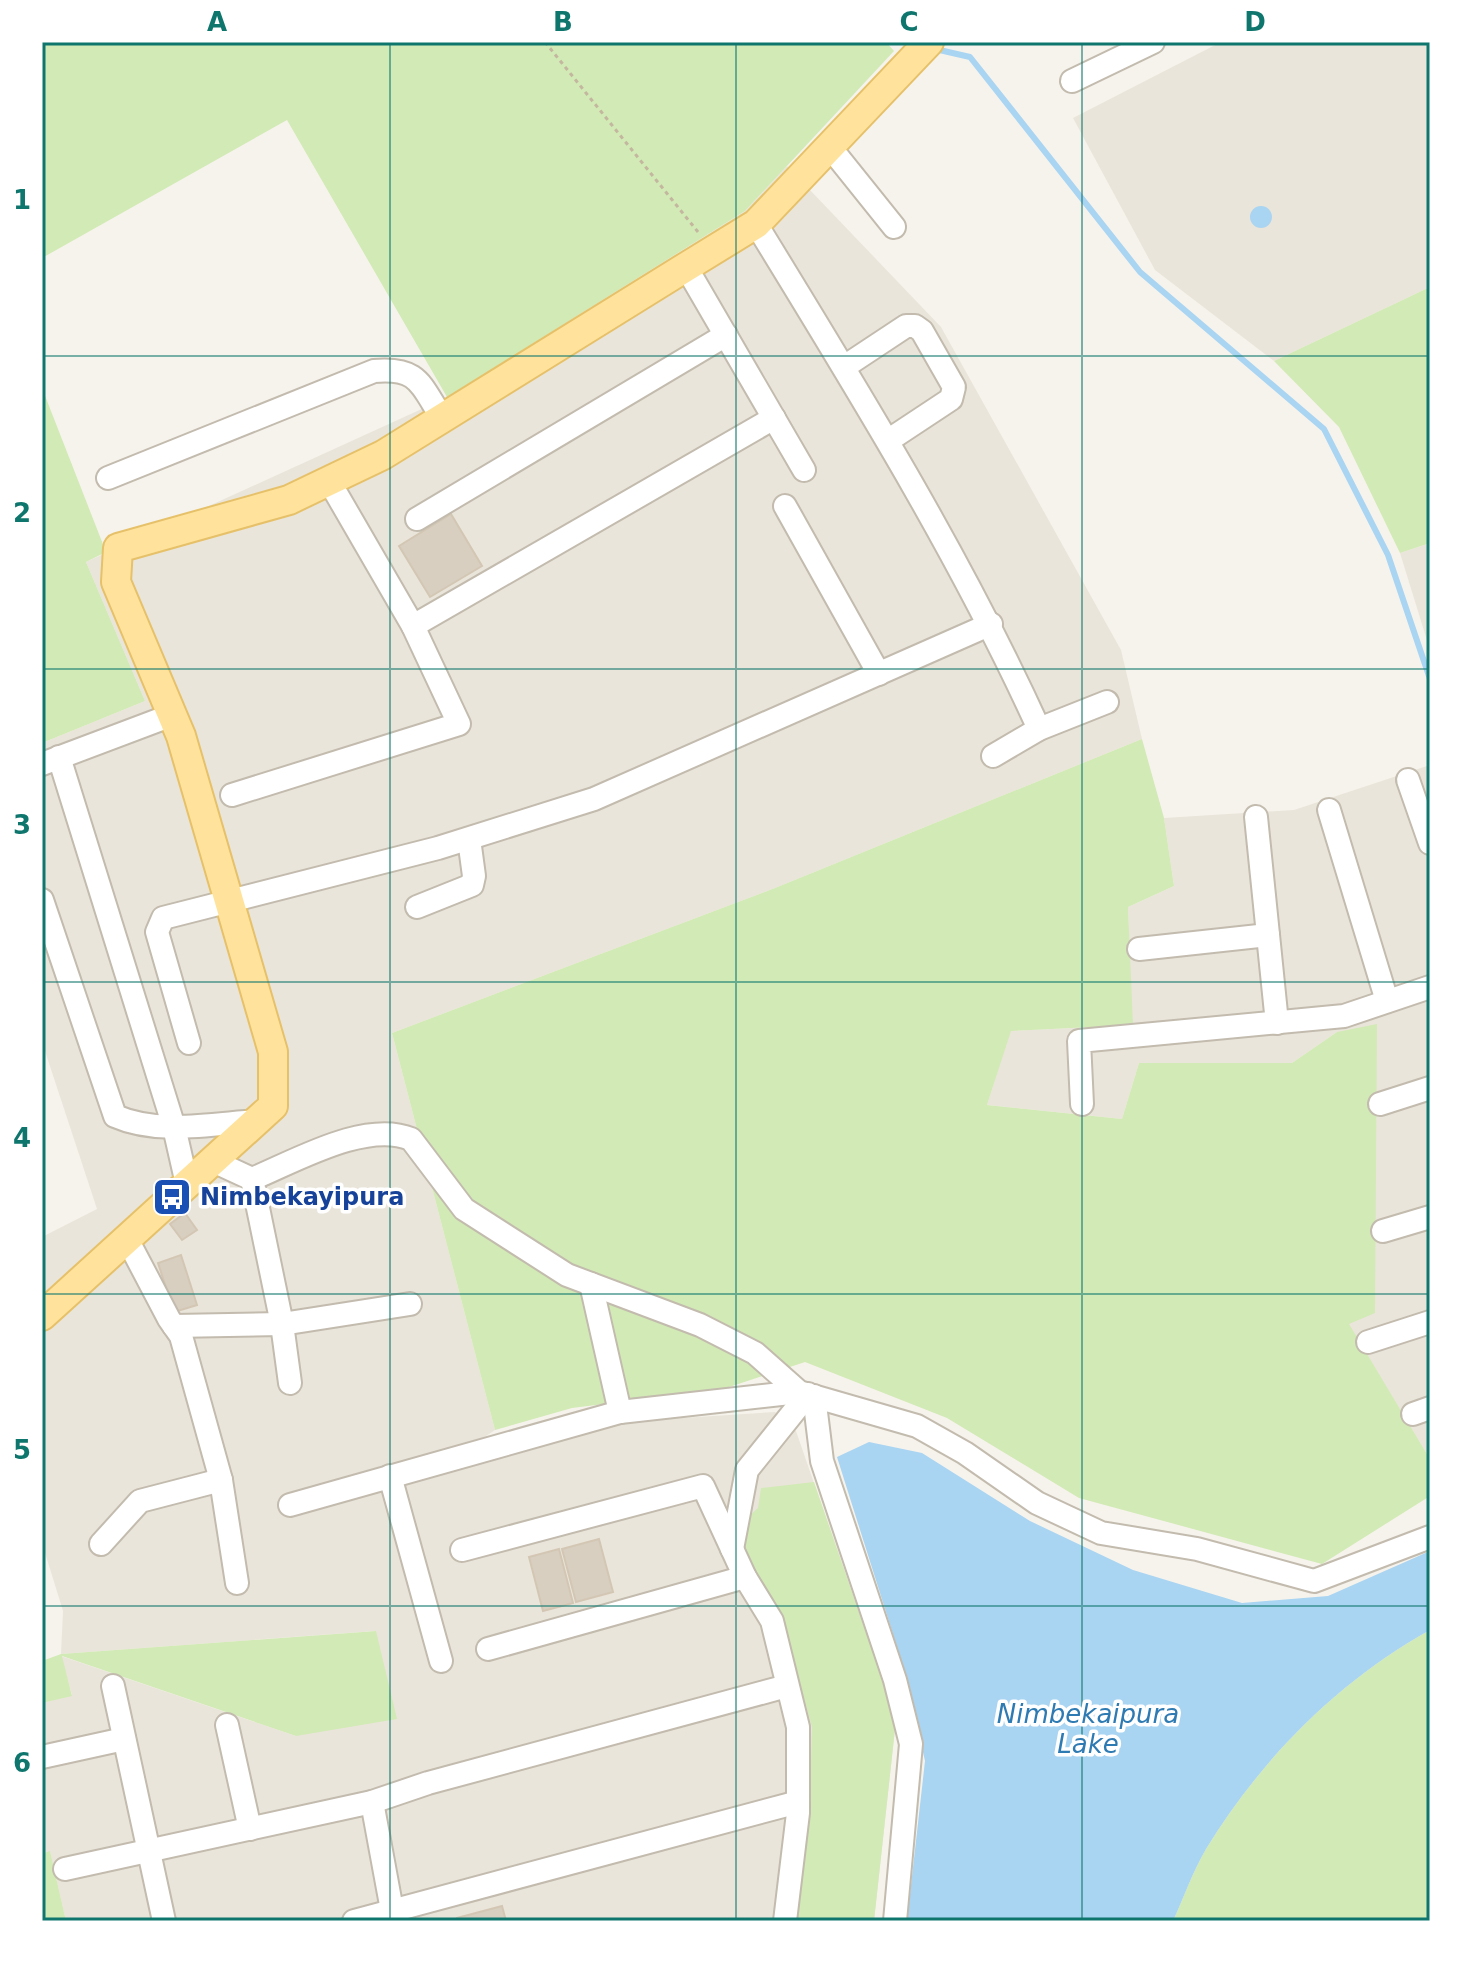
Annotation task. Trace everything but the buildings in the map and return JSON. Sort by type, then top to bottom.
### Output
[{"type":"main road","points":[[42,1316],[273,1106],[273,1052],[172,715],[116,582],[118,548],[289,500],[383,455],[713,251],[756,224],[921,48]]},
{"type":"street","points":[[1072,81],[1153,42]]},
{"type":"street","points":[[829,146],[894,227]]},
{"type":"street","points":[[756,224],[889,440],[991,624],[1039,729]]},
{"type":"street","points":[[686,267],[804,470]]},
{"type":"street","points":[[844,367],[906,326],[915,326],[922,331],[954,387],[951,399],[889,440]]},
{"type":"street","points":[[417,519],[726,335]]},
{"type":"street","points":[[108,478],[374,371],[399,369],[411,373],[443,419]]},
{"type":"street","points":[[413,626],[774,418]]},
{"type":"street","points":[[232,795],[459,724],[413,626],[329,481]]},
{"type":"street","points":[[785,506],[879,674]]},
{"type":"street","points":[[189,1043],[157,932],[163,918],[469,839],[594,799],[991,624]]},
{"type":"street","points":[[993,756],[1039,729],[1107,702]]},
{"type":"street","points":[[172,715],[51,760],[174,1127],[187,1184]]},
{"type":"street","points":[[1408,780],[1430,843]]},
{"type":"street","points":[[1329,810],[1387,1001]]},
{"type":"street","points":[[1256,817],[1277,1023]]},
{"type":"street","points":[[417,907],[472,885],[474,876],[469,839]]},
{"type":"street","points":[[42,900],[115,1116],[126,1121],[174,1127],[257,1121]]},
{"type":"street","points":[[1139,949],[1268,935]]},
{"type":"street","points":[[1082,1104],[1079,1041],[1344,1016],[1430,987]]},
{"type":"street","points":[[1380,1104],[1430,1088]]},
{"type":"street","points":[[213,1161],[252,1179],[346,1141],[397,1134],[411,1139],[464,1209],[567,1275],[700,1325],[755,1353],[807,1394],[822,1461],[895,1680],[911,1744],[895,1921]]},
{"type":"street","points":[[252,1179],[282,1324],[290,1383]]},
{"type":"street","points":[[1383,1231],[1430,1217]]},
{"type":"street","points":[[127,1239],[181,1336],[221,1480],[237,1583]]},
{"type":"street","points":[[591,1284],[620,1412]]},
{"type":"street","points":[[174,1326],[282,1324],[410,1304]]},
{"type":"street","points":[[1368,1342],[1430,1322]]},
{"type":"street","points":[[732,1549],[747,1470],[807,1394]]},
{"type":"street","points":[[290,1505],[620,1412],[807,1394],[917,1426],[965,1453],[1037,1503],[1101,1533],[1197,1549],[1314,1581],[1430,1537]]},
{"type":"street","points":[[390,1476],[441,1661]]},
{"type":"street","points":[[101,1544],[140,1501],[221,1480]]},
{"type":"street","points":[[462,1550],[703,1486],[745,1577],[772,1621],[798,1727],[798,1802],[785,1921]]},
{"type":"street","points":[[488,1649],[745,1577]]},
{"type":"street","points":[[113,1686],[164,1921]]},
{"type":"street","points":[[65,1869],[372,1802],[428,1783],[787,1686]]},
{"type":"street","points":[[227,1725],[250,1829]]},
{"type":"street","points":[[42,1757],[124,1739]]},
{"type":"street","points":[[372,1802],[393,1917]]},
{"type":"street","points":[[354,1921],[393,1917],[798,1802]]},
{"type":"path","points":[[545,42],[713,251]]},
{"type":"shaded area","points":[[1221,42],[1430,42],[1430,287],[1274,361],[1155,270],[1073,118]]},
{"type":"shaded area","points":[[787,166],[941,327],[1121,650],[1142,739],[775,888],[392,1033],[495,1430],[441,1466],[620,1422],[775,1412],[796,1431],[896,1720],[874,1921],[66,1921],[50,1852],[42,1854],[42,1703],[72,1695],[61,1656],[296,1736],[375,1631],[61,1654],[63,1611],[42,1543],[42,1237],[97,1209],[42,1042],[42,743],[145,701],[86,562],[448,397],[745,211]]},
{"type":"shaded area","points":[[1430,543],[1430,650],[1400,553]]},
{"type":"shaded area","points":[[1430,765],[1430,1459],[1348,1324],[1337,1032],[1292,1063],[1139,1063],[1122,1119],[987,1105],[1010,1031],[1132,1025],[1128,907],[1174,886],[1164,818],[1294,810]]},
{"type":"green space","points":[[42,42],[886,42],[894,51],[745,211],[447,397],[287,120],[42,258]]},
{"type":"green space","points":[[1430,287],[1430,543],[1400,553],[1339,427],[1274,361]]},
{"type":"green space","points":[[42,388],[106,552],[86,562],[145,701],[42,743]]},
{"type":"green space","points":[[1142,739],[1164,818],[1174,886],[1128,907],[1133,1025],[1011,1031],[987,1105],[1122,1119],[1139,1063],[1292,1063],[1337,1032],[1377,1024],[1375,1313],[1349,1324],[1430,1459],[1430,1496],[1322,1564],[1079,1498],[947,1418],[805,1362],[723,1389],[572,1408],[495,1430],[392,1033],[775,888]]},
{"type":"green space","points":[[814,1482],[896,1720],[874,1921],[794,1921],[810,1801],[812,1727],[785,1629],[743,1547],[748,1517],[758,1508],[761,1488]]},
{"type":"green space","points":[[1430,1630],[1430,1921],[1173,1921],[1206,1849],[1277,1753],[1333,1698],[1364,1673]]},
{"type":"green space","points":[[376,1631],[397,1719],[296,1736],[62,1656],[72,1696],[42,1703],[42,1661],[61,1654]]},
{"type":"green space","points":[[50,1851],[66,1921],[42,1921],[42,1854]]},
{"type":"water","points":[[1261,206],[1272,217],[1261,228],[1250,217]]},
{"type":"water","name":"Nimbekaipura Lake","points":[[869,1442],[922,1453],[1030,1521],[1133,1570],[1242,1603],[1328,1596],[1430,1551],[1430,1630],[1364,1673],[1333,1698],[1277,1753],[1206,1849],[1173,1921],[907,1921],[925,1761],[905,1672],[837,1457]]},
{"type":"waterway","points":[[903,42],[916,45]]},
{"type":"waterway","points":[[935,49],[970,57],[1140,272],[1324,429],[1388,555],[1430,679]]},
{"type":"place","name":"Nimbekayipura","points":[[172,1197]]}]
